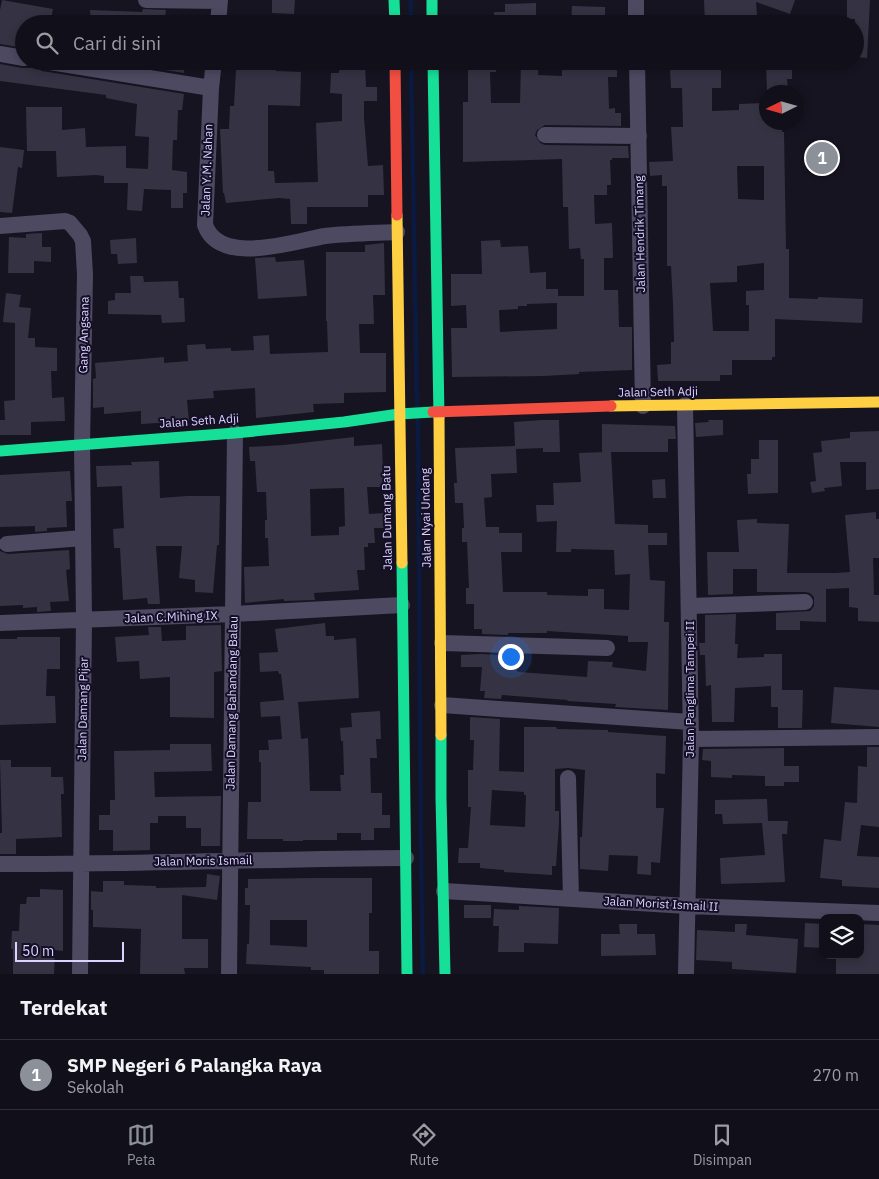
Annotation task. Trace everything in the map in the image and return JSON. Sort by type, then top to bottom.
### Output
[{"type":"street","points":[[146,0],[220,0],[219,15]]},
{"type":"street","points":[[394,0],[394,15]]},
{"type":"street","points":[[432,0],[432,15]]},
{"type":"street","points":[[636,0],[636,15]]},
{"type":"street","points":[[0,54],[15,56]]},
{"type":"street","points":[[100,70],[211,88]]},
{"type":"street","name":"Jalan Y.M. Nahan","points":[[213,70],[205,225],[218,242],[245,248],[265,248],[326,236],[398,232]]},
{"type":"street","name":"Jalan Dumang Batu","points":[[395,70],[404,414],[402,605],[407,974]]},
{"type":"street","name":"Jalan Nyai Undang","points":[[433,70],[437,231],[436,412],[442,643],[441,798],[445,974]]},
{"type":"street","name":"Jalan Hendrik Timang","points":[[637,70],[643,406]]},
{"type":"street","points":[[545,135],[638,136]]},
{"type":"street","name":"Gang Angsana","points":[[0,226],[59,221],[70,223],[75,227],[83,241],[85,274],[82,444]]},
{"type":"street","name":"Jalan Seth Adji","points":[[0,450],[236,433],[436,412],[879,402]]},
{"type":"street","name":"Jalan Panglima Tampei II","points":[[685,405],[691,739],[686,974]]},
{"type":"street","name":"Jalan Damang Bahandang Balau","points":[[229,974],[236,433]]},
{"type":"street","name":"Jalan Damang Pijar","points":[[80,974],[84,620],[82,444]]},
{"type":"street","points":[[6,544],[83,538]]},
{"type":"street","points":[[689,606],[804,602]]},
{"type":"street","name":"Jalan C.Mihing IX","points":[[0,623],[402,605]]},
{"type":"street","points":[[442,643],[607,648]]},
{"type":"street","points":[[442,706],[690,722]]},
{"type":"street","points":[[691,739],[879,737]]},
{"type":"street","points":[[568,778],[571,899]]},
{"type":"street","name":"Jalan Moris Ismail","points":[[0,864],[406,858]]},
{"type":"street","name":"Jalan Morist Ismail II","points":[[444,891],[687,906],[879,912]]},
{"type":"building","points":[[2,0],[53,9],[52,15],[15,15],[15,46],[0,44],[0,10]]},
{"type":"building","points":[[272,0],[295,0],[294,14],[272,13]]},
{"type":"building","points":[[704,0],[795,0],[790,14],[756,2],[757,15],[705,15]]},
{"type":"building","points":[[847,0],[870,0],[867,58],[864,58],[864,15],[847,15]]},
{"type":"building","points":[[536,3],[536,15],[494,15],[494,12],[505,12],[505,4]]},
{"type":"building","points":[[572,6],[605,7],[605,15],[572,15]]},
{"type":"building","points":[[143,9],[166,10],[165,15],[90,15],[90,10],[142,12]]},
{"type":"building","points":[[0,64],[15,67],[15,70],[40,70],[184,94],[182,110],[178,110],[177,140],[173,140],[172,170],[187,172],[187,193],[183,193],[183,208],[171,208],[171,190],[144,189],[142,211],[127,210],[128,183],[104,183],[104,176],[96,175],[57,177],[56,151],[27,151],[26,107],[62,107],[62,130],[85,128],[86,147],[126,146],[126,168],[148,169],[149,137],[135,136],[137,104],[106,98],[106,95],[0,81]]},
{"type":"building","points":[[165,70],[184,70],[184,73]]},
{"type":"building","points":[[236,70],[301,72],[300,106],[268,105],[268,171],[274,171],[275,183],[318,182],[316,123],[342,121],[342,94],[330,93],[331,73],[339,73],[339,70],[365,70],[366,87],[377,87],[377,101],[364,101],[368,166],[383,165],[384,195],[368,195],[368,207],[307,207],[307,224],[291,224],[290,199],[279,198],[226,203],[223,193],[220,129],[229,129],[230,106],[234,106]]},
{"type":"building","points":[[468,70],[496,70],[496,72],[490,72],[491,103],[520,103],[521,70],[538,70],[538,75],[562,76],[562,70],[617,70],[617,77],[608,77],[609,109],[615,108],[615,113],[621,113],[621,126],[545,125],[537,130],[535,135],[540,143],[545,145],[628,146],[629,158],[612,158],[610,160],[611,185],[607,185],[607,195],[594,195],[595,224],[612,223],[613,258],[604,258],[604,290],[618,290],[619,327],[632,327],[632,370],[579,372],[579,374],[544,376],[452,377],[451,328],[467,328],[466,305],[451,306],[451,274],[482,274],[481,241],[500,240],[501,247],[528,246],[530,273],[546,272],[546,289],[558,289],[558,296],[584,296],[584,259],[581,259],[580,248],[569,249],[568,207],[563,207],[562,159],[463,162],[463,102],[468,102]],"holes":[[[557,303],[557,329],[500,332],[499,310],[518,309],[518,306],[527,306],[527,304]]]},
{"type":"building","points":[[670,70],[721,70],[721,88],[712,88],[712,111],[739,110],[739,104],[759,103],[759,130],[782,130],[784,132],[786,249],[789,249],[789,298],[863,299],[862,323],[775,319],[775,357],[772,357],[772,360],[732,360],[732,375],[720,375],[720,381],[658,381],[657,365],[671,364],[671,342],[674,342],[673,304],[671,266],[667,266],[667,186],[662,186],[662,175],[650,176],[649,162],[673,161],[671,127],[683,127],[682,88],[671,88]],"holes":[[[737,166],[764,166],[764,200],[738,199]],[[764,263],[764,290],[746,291],[746,305],[749,305],[749,331],[713,331],[710,283],[737,282],[737,266]]]},
{"type":"building","points":[[766,70],[792,70],[792,79],[787,79],[787,85],[767,85]]},
{"type":"building","points":[[0,147],[24,150],[22,168],[18,167],[12,213],[0,212]]},
{"type":"building","points":[[42,233],[42,247],[51,247],[51,262],[34,261],[34,273],[8,273],[9,237],[26,238],[26,234]]},
{"type":"building","points":[[136,238],[137,263],[118,264],[117,254],[111,254],[110,240]]},
{"type":"building","points":[[384,243],[385,295],[373,295],[374,324],[359,324],[360,353],[386,353],[386,392],[344,393],[344,403],[313,404],[314,412],[256,418],[255,388],[213,391],[214,398],[187,400],[189,421],[141,424],[141,411],[104,414],[104,407],[93,408],[93,379],[96,378],[95,363],[164,357],[164,363],[188,361],[187,345],[205,344],[206,349],[231,348],[231,351],[254,350],[253,336],[269,335],[270,354],[328,352],[326,252],[365,252],[365,245]]},
{"type":"building","points":[[275,257],[276,262],[304,260],[307,296],[258,299],[255,258]]},
{"type":"building","points":[[130,276],[143,276],[144,282],[178,281],[179,298],[184,298],[185,322],[162,323],[161,315],[108,314],[108,301],[115,300],[115,293],[131,293]]},
{"type":"building","points":[[6,293],[21,295],[19,307],[31,308],[28,338],[35,338],[35,347],[57,348],[57,371],[51,371],[52,398],[64,397],[65,421],[31,422],[31,435],[0,435],[0,420],[5,420],[4,401],[15,400],[15,323],[3,322]]},
{"type":"building","points":[[559,420],[560,452],[543,452],[543,448],[516,449],[517,473],[491,474],[492,497],[484,498],[486,527],[499,527],[499,533],[522,533],[522,552],[501,552],[503,592],[547,592],[547,595],[588,596],[588,589],[604,589],[604,609],[629,610],[630,574],[615,575],[614,550],[571,549],[571,552],[556,552],[557,521],[537,522],[536,505],[554,505],[553,483],[581,482],[579,453],[605,452],[602,452],[602,424],[675,426],[676,439],[668,439],[668,452],[611,452],[615,524],[648,525],[648,533],[667,533],[667,545],[648,545],[650,580],[665,581],[664,622],[669,622],[668,710],[615,707],[616,704],[502,695],[501,699],[484,698],[485,691],[480,691],[482,667],[461,667],[461,655],[481,654],[518,656],[517,671],[519,672],[587,677],[588,661],[613,662],[612,667],[646,671],[648,642],[628,642],[628,636],[547,631],[547,633],[508,633],[508,635],[482,634],[482,629],[474,629],[474,604],[466,604],[466,588],[469,588],[467,542],[462,542],[462,528],[464,528],[463,503],[455,503],[454,483],[457,483],[455,448],[515,446],[514,422]]},
{"type":"building","points":[[708,420],[723,420],[723,435],[696,437],[695,423],[709,422]]},
{"type":"building","points":[[879,431],[879,489],[866,490],[866,462],[840,462],[842,486],[824,488],[825,491],[812,493],[810,482],[816,481],[813,453],[822,452],[821,441],[850,438],[850,432]]},
{"type":"building","points":[[354,437],[354,446],[382,444],[383,472],[387,472],[387,487],[367,487],[369,514],[385,513],[386,528],[374,528],[375,543],[368,543],[368,547],[364,547],[365,570],[357,570],[359,590],[314,593],[315,600],[284,601],[284,599],[245,603],[244,567],[269,566],[268,538],[265,538],[265,520],[267,520],[266,492],[257,492],[255,461],[250,461],[249,447]],"holes":[[[344,488],[345,526],[339,527],[339,535],[311,536],[310,489]]]},
{"type":"building","points":[[759,440],[778,440],[778,493],[748,494],[747,474],[751,474],[751,459],[759,459]]},
{"type":"building","points":[[159,461],[160,498],[220,496],[219,545],[217,545],[213,593],[195,592],[195,580],[179,578],[182,546],[156,546],[160,604],[148,604],[147,598],[123,600],[120,548],[114,548],[113,529],[124,528],[122,486],[97,487],[96,466],[132,465],[131,462]]},
{"type":"building","points":[[70,471],[72,501],[66,501],[67,527],[47,528],[47,531],[35,532],[35,526],[0,527],[0,475]]},
{"type":"building","points":[[665,479],[666,498],[653,498],[652,480]]},
{"type":"building","points":[[876,512],[876,519],[879,519],[879,558],[873,558],[874,595],[879,595],[879,622],[858,621],[858,608],[849,607],[849,588],[826,589],[826,622],[800,621],[800,630],[776,630],[776,613],[810,611],[814,606],[814,597],[810,593],[805,592],[757,592],[757,569],[733,569],[733,594],[708,595],[707,552],[739,552],[737,520],[757,519],[757,523],[789,524],[787,573],[836,573],[850,572],[845,515]]},
{"type":"building","points":[[69,550],[70,569],[66,570],[69,601],[50,602],[51,611],[37,612],[37,607],[23,608],[23,605],[0,606],[0,551],[8,554]]},
{"type":"building","points":[[736,614],[735,644],[738,644],[737,658],[764,657],[764,654],[782,654],[782,690],[803,690],[802,728],[778,728],[778,707],[771,707],[771,686],[735,688],[734,722],[712,722],[711,685],[706,686],[705,655],[700,655],[699,643],[705,643],[705,615]]},
{"type":"building","points":[[325,623],[326,636],[334,636],[334,640],[356,638],[359,698],[298,702],[301,739],[308,738],[310,791],[341,791],[340,775],[344,775],[343,741],[341,741],[340,728],[352,727],[351,713],[380,711],[381,739],[376,739],[377,758],[370,758],[371,793],[382,793],[382,815],[390,815],[390,828],[374,828],[374,840],[361,840],[361,833],[337,833],[337,840],[283,841],[283,839],[247,839],[248,802],[261,802],[261,762],[259,762],[259,750],[269,750],[268,740],[282,739],[280,716],[261,717],[260,702],[284,700],[281,674],[278,671],[260,672],[259,653],[278,652],[275,629]]},
{"type":"building","points":[[221,625],[222,671],[214,672],[214,718],[170,717],[170,677],[140,679],[139,661],[117,662],[115,637],[149,635],[148,627],[161,627],[162,641],[186,640],[186,626]]},
{"type":"building","points":[[17,637],[60,637],[60,669],[47,669],[46,696],[55,696],[56,723],[0,725],[0,639],[17,639]]},
{"type":"building","points":[[834,687],[879,690],[879,727],[831,723]]},
{"type":"building","points":[[470,717],[500,719],[499,771],[524,772],[524,727],[608,730],[608,732],[666,736],[665,774],[656,773],[656,808],[664,808],[660,863],[651,862],[651,875],[637,874],[638,856],[609,855],[608,871],[580,869],[580,837],[582,837],[585,770],[568,768],[555,769],[555,811],[559,811],[559,823],[556,866],[552,866],[552,875],[504,872],[504,870],[480,868],[480,863],[458,863],[459,848],[468,848],[471,807],[468,807],[468,770],[473,770],[474,740],[470,740]],"holes":[[[492,790],[524,792],[524,795],[526,795],[525,827],[490,825]]]},
{"type":"building","points":[[170,744],[211,744],[212,771],[154,772],[155,797],[221,796],[220,846],[201,846],[201,828],[186,828],[186,816],[158,816],[158,823],[150,823],[150,850],[113,851],[113,830],[99,830],[99,815],[110,815],[110,800],[115,800],[114,751],[170,750]]},
{"type":"building","points":[[867,747],[879,747],[879,827],[861,825],[857,856],[879,857],[879,888],[842,886],[842,880],[820,878],[824,839],[841,841],[845,802],[857,803],[858,766],[867,767]]},
{"type":"building","points":[[784,748],[784,766],[799,766],[799,782],[784,782],[784,786],[765,786],[765,776],[732,775],[732,778],[711,777],[711,761],[702,760],[703,749]]},
{"type":"building","points":[[0,760],[11,760],[11,767],[51,767],[51,777],[63,777],[64,794],[61,794],[62,837],[16,839],[16,854],[0,854],[0,833],[2,833]]},
{"type":"building","points":[[767,799],[768,821],[788,821],[787,834],[782,834],[785,882],[721,884],[720,858],[765,855],[762,823],[723,824],[722,814],[715,814],[715,800]]},
{"type":"building","points":[[207,874],[220,876],[217,900],[182,895],[182,939],[208,939],[208,968],[184,968],[185,974],[140,974],[141,929],[93,927],[91,891],[103,892],[103,881],[124,881],[124,885],[156,886],[156,888],[206,887]]},
{"type":"building","points":[[372,878],[372,913],[369,913],[369,951],[379,951],[379,974],[324,974],[324,970],[311,970],[311,967],[246,964],[247,944],[249,944],[250,905],[245,905],[245,888],[248,888],[248,879]],"holes":[[[270,920],[307,920],[307,947],[270,945]]]},
{"type":"building","points":[[40,889],[63,890],[63,951],[55,950],[54,974],[13,974],[12,931],[19,931],[20,904],[26,904],[27,897],[40,897]]},
{"type":"building","points":[[464,905],[491,905],[491,918],[464,918]]},
{"type":"building","points":[[519,906],[559,908],[558,944],[524,943],[524,952],[498,952],[499,926],[493,926],[494,909],[519,910]]},
{"type":"building","points":[[805,923],[819,924],[819,948],[804,947]]},
{"type":"building","points":[[619,924],[637,924],[637,934],[655,934],[656,955],[601,956],[601,934],[620,934]]},
{"type":"building","points":[[735,924],[747,924],[746,935],[798,939],[796,973],[732,969],[732,962],[696,960],[697,930],[735,932]]},
{"type":"building","points":[[864,924],[879,925],[879,974],[836,974],[836,959],[864,959]]},
{"type":"waterway","points":[[411,0],[411,15]]},
{"type":"waterway","points":[[411,70],[417,408]]},
{"type":"waterway","points":[[418,420],[423,974]]},
{"type":"traffic: fast","points":[[394,0],[395,15]]},
{"type":"traffic: fast","points":[[432,0],[432,15]]},
{"type":"traffic: fast","points":[[433,70],[439,417]]},
{"type":"traffic: fast","points":[[0,451],[235,433],[344,422],[399,414],[433,412]]},
{"type":"traffic: fast","points":[[402,563],[407,974]]},
{"type":"traffic: fast","points":[[441,735],[445,974]]},
{"type":"traffic: slow","points":[[397,215],[402,563]]},
{"type":"traffic: slow","points":[[611,406],[879,402]]},
{"type":"traffic: slow","points":[[439,417],[441,735]]},
{"type":"traffic: jam","points":[[395,70],[397,215]]},
{"type":"traffic: jam","points":[[433,412],[611,406]]},
{"type":"place","name":"SMP Negeri 6 Palangka Raya","points":[[822,158]]}]
